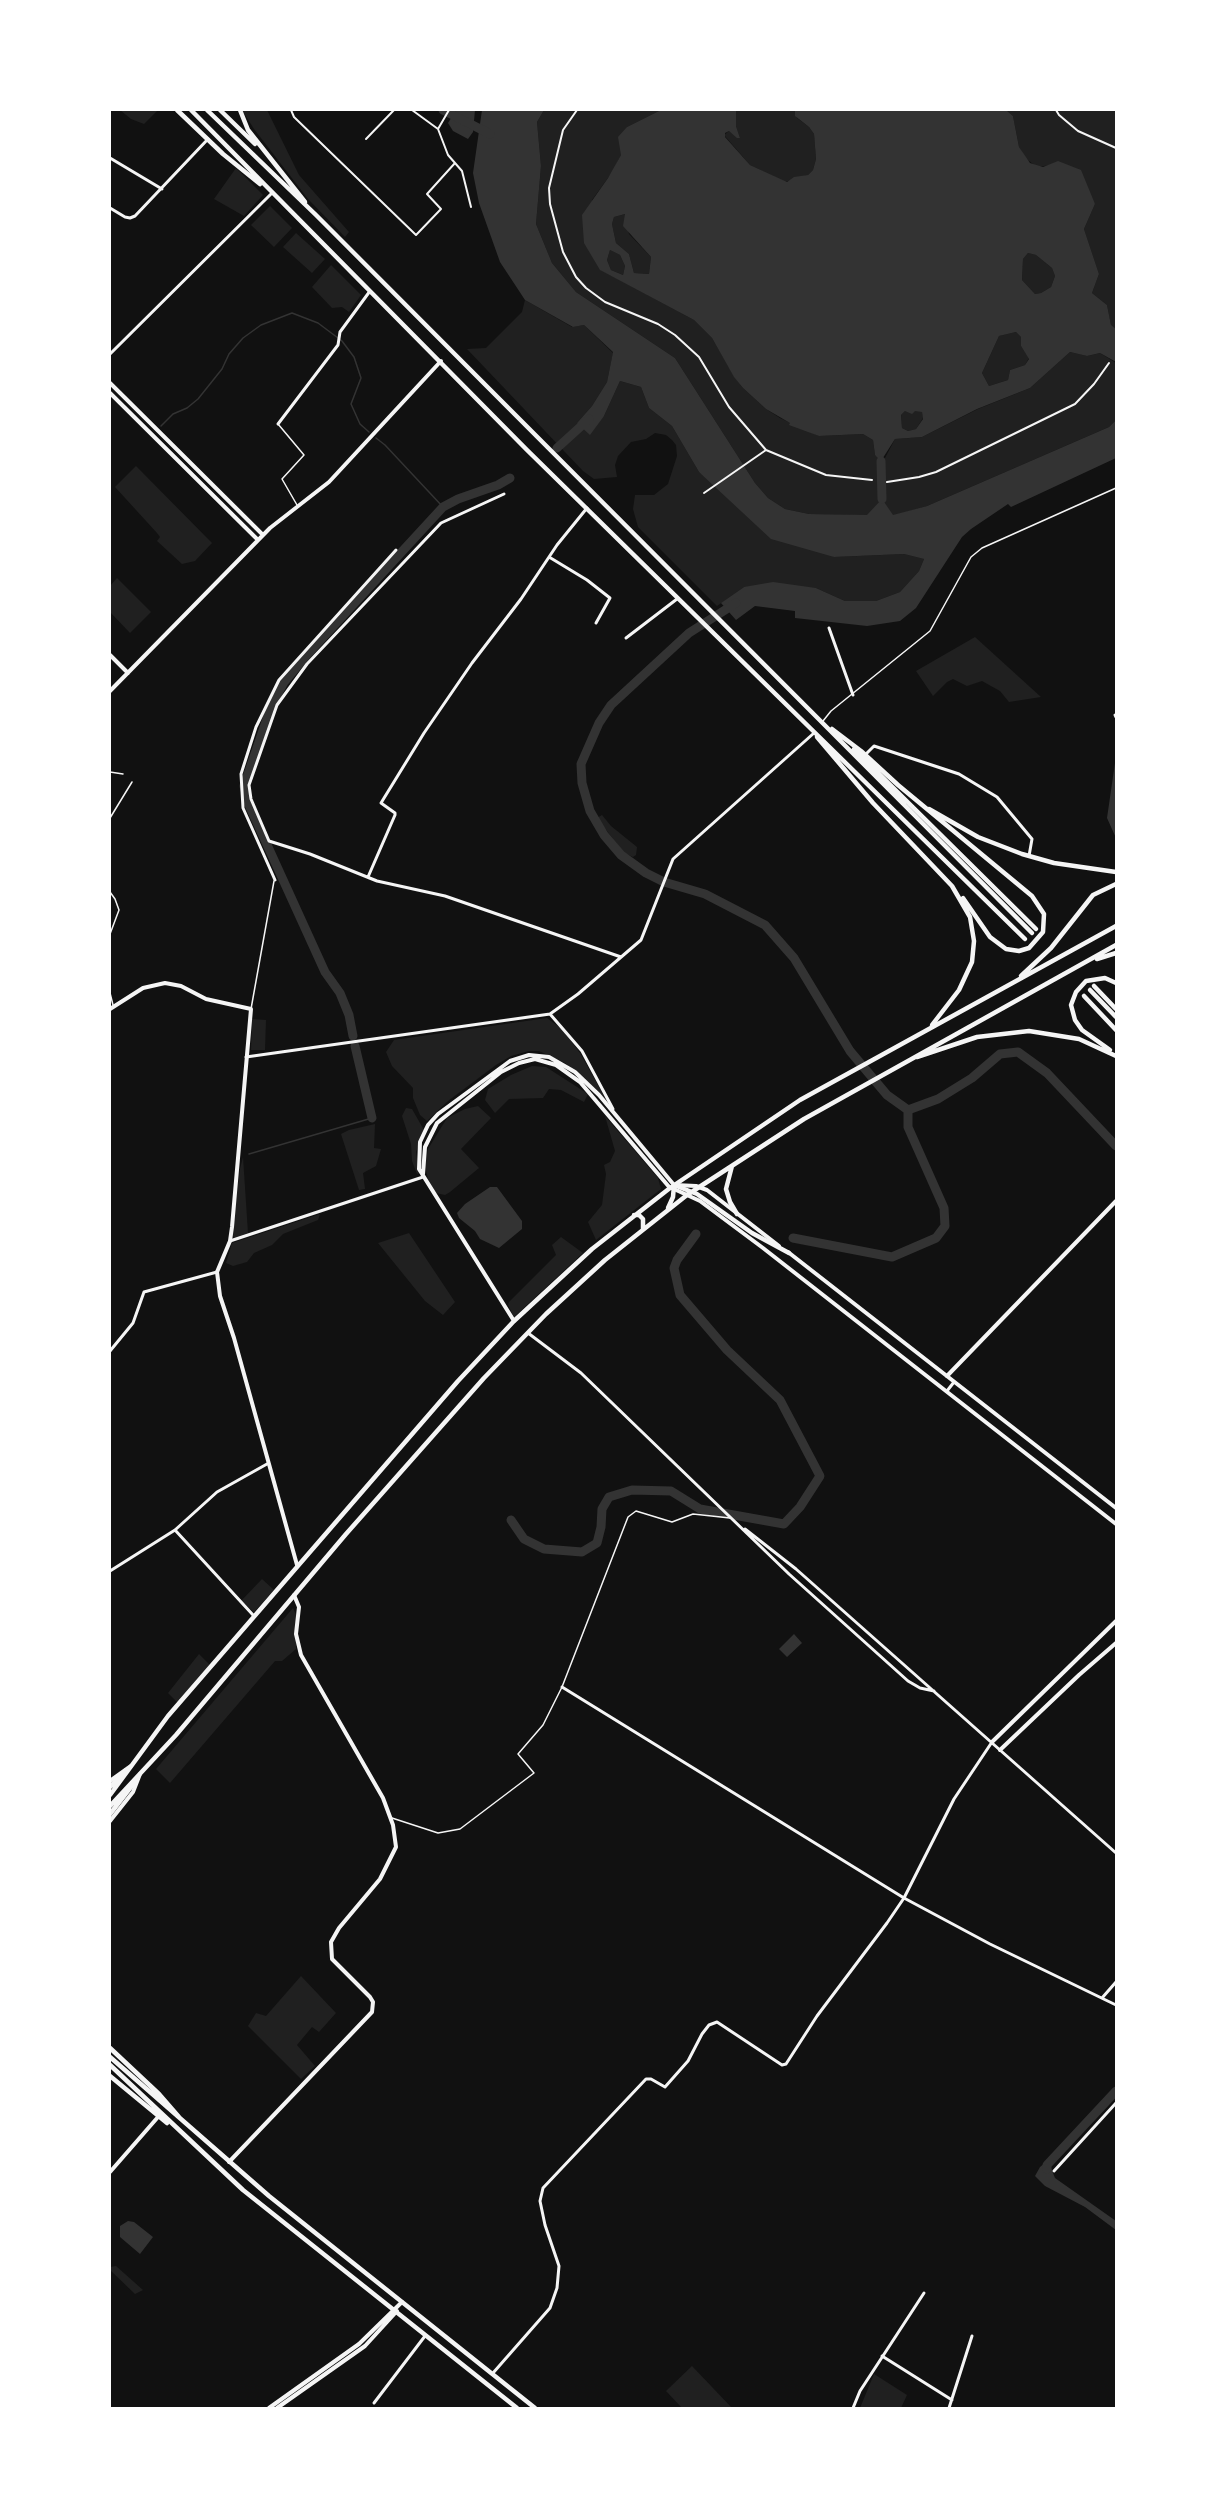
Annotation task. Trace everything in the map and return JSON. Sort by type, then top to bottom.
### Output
[{"type":"main road","points":[[176,110],[272,193]]},
{"type":"main road","points":[[190,110],[527,450],[1025,939]]},
{"type":"main road","points":[[207,110],[316,215],[537,439],[1034,931]]},
{"type":"main road","points":[[220,110],[279,170]]},
{"type":"main road","points":[[240,110],[248,130],[316,215]]},
{"type":"main road","points":[[805,721],[873,803],[969,904],[990,937],[1000,946],[1013,951],[1025,949],[1040,937],[1045,920],[1036,900],[865,755],[822,722]]},
{"type":"main road","points":[[898,785],[928,808],[962,829],[995,845],[1029,856],[1116,872]]},
{"type":"main road","points":[[931,1027],[959,990],[972,962],[974,941],[970,917],[959,896],[944,876]]},
{"type":"main road","points":[[1014,982],[1046,954],[1093,895],[1116,884]]},
{"type":"main road","points":[[110,1795],[154,1733],[297,1565],[458,1381],[514,1321],[572,1266],[633,1215],[782,1111],[870,1060],[1116,926]]},
{"type":"main road","points":[[110,1806],[458,1407],[527,1333],[569,1292],[688,1190],[700,1186],[804,1119],[856,1089],[1116,945]]},
{"type":"main road","points":[[1086,963],[1116,953]]},
{"type":"main road","points":[[1116,983],[1105,978],[1086,981],[1076,992],[1071,1005],[1075,1020],[1082,1030],[1116,1055]]},
{"type":"main road","points":[[1116,1009],[1092,988],[1116,1017]]},
{"type":"main road","points":[[1084,996],[1116,1030]]},
{"type":"main road","points":[[906,1061],[977,1037],[1014,1032],[1064,1035],[1116,1055]]},
{"type":"main road","points":[[734,1164],[729,1173],[726,1189],[737,1214]]},
{"type":"main road","points":[[688,1190],[691,1174]]},
{"type":"main road","points":[[673,1188],[688,1190],[761,1238],[789,1253]]},
{"type":"main road","points":[[666,1211],[672,1200],[673,1188]]},
{"type":"main road","points":[[633,1215],[642,1217],[645,1222],[643,1229]]},
{"type":"main road","points":[[110,1787],[131,1765]]},
{"type":"main road","points":[[110,1814],[140,1774]]},
{"type":"main road","points":[[111,2048],[159,2094],[184,2124]]},
{"type":"main road","points":[[110,2057],[228,2162],[535,2409]]},
{"type":"main road","points":[[110,2065],[243,2190],[517,2409]]},
{"type":"main road","points":[[110,2076],[158,2117],[177,2130]]},
{"type":"main road","points":[[373,2293],[380,2284]]},
{"type":"street","points":[[291,110],[294,117],[416,235],[441,210],[427,194],[455,163]]},
{"type":"street","points":[[366,139],[394,110]]},
{"type":"street","points":[[412,110],[438,129],[448,155],[462,171],[471,207]]},
{"type":"street","points":[[438,129],[449,110]]},
{"type":"street","points":[[577,110],[563,130],[549,188],[550,204],[563,252],[576,277],[586,288],[605,302],[658,324],[675,335],[699,357],[729,407],[766,450],[826,475],[872,480]]},
{"type":"street","points":[[1056,110],[1078,131],[1116,148]]},
{"type":"street","points":[[110,208],[130,218],[162,189],[208,140]]},
{"type":"street","points":[[110,158],[162,189]]},
{"type":"street","points":[[110,354],[272,193]]},
{"type":"street","points":[[278,424],[338,342],[339,335],[370,290]]},
{"type":"street","points":[[110,691],[263,535],[331,480],[441,361]]},
{"type":"street","points":[[887,482],[936,472],[1075,404],[1094,384],[1109,363]]},
{"type":"street","points":[[110,383],[263,535]]},
{"type":"street","points":[[110,393],[258,540]]},
{"type":"street","points":[[704,492],[766,450]]},
{"type":"street","points":[[504,494],[441,523],[307,664],[277,705],[249,785],[251,799],[269,841],[377,881],[445,896],[621,957]]},
{"type":"street","points":[[368,877],[395,815],[381,803],[440,710],[549,557],[587,508]]},
{"type":"street","points":[[274,880],[243,808],[241,774],[256,728],[279,680],[396,550]]},
{"type":"street","points":[[549,557],[587,580],[610,598],[596,623]]},
{"type":"street","points":[[626,638],[679,597]]},
{"type":"street","points":[[829,628],[853,695]]},
{"type":"street","points":[[110,655],[128,673]]},
{"type":"street","points":[[246,1057],[550,1014],[578,994],[641,940],[673,859],[814,733]]},
{"type":"street","points":[[865,755],[874,746],[959,774],[997,797],[1032,839],[1029,856]]},
{"type":"street","points":[[112,1007],[143,988],[165,983],[181,986],[206,999],[251,1009],[230,1241],[217,1272],[220,1296],[234,1338],[267,1464],[297,1565]]},
{"type":"street","points":[[550,1014],[582,1052],[615,1113]]},
{"type":"street","points":[[514,1321],[423,1177],[419,1163],[420,1142],[433,1119],[495,1070],[516,1058],[534,1054],[559,1061],[589,1084],[615,1113],[673,1188]]},
{"type":"street","points":[[423,1177],[425,1147],[437,1123],[501,1072],[519,1063],[535,1059],[556,1065],[580,1082],[673,1188]]},
{"type":"street","points":[[230,1241],[423,1177]]},
{"type":"street","points":[[688,1190],[700,1186],[1116,1508]]},
{"type":"street","points":[[688,1190],[1116,1524]]},
{"type":"street","points":[[947,1376],[1116,1201]]},
{"type":"street","points":[[110,1352],[133,1323],[144,1292],[217,1272]]},
{"type":"street","points":[[527,1333],[581,1373],[710,1499],[908,1681],[920,1688],[934,1691]]},
{"type":"street","points":[[947,1391],[954,1382]]},
{"type":"street","points":[[110,1571],[175,1530],[217,1492],[267,1464]]},
{"type":"street","points":[[731,1518],[790,1564],[1116,1853]]},
{"type":"street","points":[[175,1530],[254,1616]]},
{"type":"street","points":[[228,2162],[372,2012],[373,2002],[370,1997],[336,1963],[330,1948],[335,1933],[376,1886],[391,1861],[396,1841],[391,1817],[374,1783],[301,1655],[296,1634],[299,1607],[294,1595]]},
{"type":"street","points":[[492,2375],[550,2308],[557,2289],[559,2266],[545,2225],[540,2201],[543,2188],[646,2079],[651,2079],[665,2087],[688,2061],[709,2025],[717,2022],[782,2065],[786,2064],[817,2016],[904,1898],[954,1799],[992,1742],[1116,1621]]},
{"type":"street","points":[[1000,1750],[1116,1643]]},
{"type":"street","points":[[562,1687],[904,1898],[990,1944],[1116,2005]]},
{"type":"street","points":[[110,1781],[131,1765]]},
{"type":"street","points":[[110,1821],[133,1792],[140,1774]]},
{"type":"street","points":[[1102,1998],[1116,1982]]},
{"type":"street","points":[[1054,2170],[1116,2103]]},
{"type":"street","points":[[110,2172],[158,2117]]},
{"type":"street","points":[[853,2409],[860,2391],[924,2293]]},
{"type":"street","points":[[277,2409],[365,2346],[402,2302]]},
{"type":"street","points":[[405,2319],[412,2310]]},
{"type":"street","points":[[269,2409],[359,2344],[394,2311]]},
{"type":"street","points":[[374,2403],[425,2336]]},
{"type":"street","points":[[949,2409],[972,2336]]},
{"type":"street","points":[[882,2356],[952,2400]]},
{"type":"lane","points":[[278,424],[304,455],[282,479],[298,506]]},
{"type":"lane","points":[[822,722],[831,711],[930,631],[971,557],[982,548],[1116,488]]},
{"type":"lane","points":[[110,772],[123,774]]},
{"type":"lane","points":[[110,818],[132,782]]},
{"type":"lane","points":[[251,1009],[274,880]]},
{"type":"lane","points":[[110,892],[116,898],[119,910],[110,934]]},
{"type":"lane","points":[[110,993],[112,1007]]},
{"type":"lane","points":[[391,1817],[438,1833],[460,1829],[534,1773],[518,1754],[543,1725],[562,1687],[628,1517],[636,1511],[672,1522],[693,1514],[731,1518]]},
{"type":"shaded area","points":[[120,110],[158,110],[144,124],[131,119]]},
{"type":"shaded area","points":[[242,110],[267,110],[299,175],[349,232],[345,237],[308,199]]},
{"type":"shaded area","points":[[456,110],[475,110],[473,132],[468,139],[453,131],[448,123]]},
{"type":"shaded area","points":[[482,110],[544,110],[537,122],[541,166],[536,224],[552,263],[576,292],[675,358],[755,483],[768,498],[785,509],[809,514],[867,515],[882,499],[893,515],[927,506],[1109,427],[1116,420],[1116,458],[1011,507],[1008,504],[971,529],[962,537],[916,608],[900,621],[867,626],[795,618],[795,611],[755,606],[736,620],[721,603],[744,587],[773,582],[816,588],[845,601],[876,601],[900,592],[919,571],[924,559],[904,554],[834,557],[771,539],[699,472],[672,426],[649,408],[641,387],[620,381],[604,416],[590,435],[577,423],[592,406],[607,382],[613,352],[584,325],[573,327],[525,300],[500,262],[479,203],[473,173]]},
{"type":"shaded area","points":[[544,110],[661,110],[627,127],[621,155],[613,171],[592,200],[601,270],[694,320],[712,338],[743,388],[766,409],[780,418],[819,436],[863,434],[873,440],[875,455],[885,458],[895,439],[922,437],[978,409],[1030,388],[1070,352],[1087,356],[1100,353],[1116,363],[1116,420],[1109,427],[927,506],[893,516],[809,514],[785,509],[768,498],[755,483],[675,358],[576,292],[552,263],[536,224],[541,166],[537,122]]},
{"type":"shaded area","points":[[661,110],[736,110],[736,126],[740,138],[729,131],[725,133],[725,137],[750,165],[787,182],[794,177],[808,175],[813,170],[816,159],[814,134],[795,116],[795,110],[1006,110],[1013,116],[1019,147],[1030,163],[1043,167],[1058,161],[1081,170],[1095,204],[1084,229],[1099,274],[1092,293],[1107,305],[1111,325],[1116,329],[1116,362],[1100,353],[1087,356],[1070,352],[1030,388],[977,409],[922,437],[895,439],[881,461],[875,455],[873,440],[863,434],[819,436],[789,425],[790,423],[766,409],[743,388],[734,377],[712,338],[694,320],[600,270],[584,243],[582,215],[621,155],[618,137],[627,127]],"holes":[[[625,214],[623,226],[651,257],[649,274],[634,273],[629,254],[616,243],[612,224],[614,217]],[[610,250],[620,255],[625,266],[623,275],[611,270],[607,260]],[[1028,253],[1036,255],[1052,268],[1055,276],[1051,287],[1035,294],[1022,280],[1023,259]],[[1016,332],[1021,337],[1021,346],[1029,359],[1025,365],[1010,370],[1008,380],[989,386],[982,373],[999,336]],[[905,411],[912,414],[915,411],[922,412],[923,419],[916,429],[908,431],[902,428],[901,415]]]},
{"type":"shaded area","points":[[736,110],[795,110],[797,118],[814,134],[816,159],[813,170],[808,175],[785,182],[750,165],[724,135],[729,131],[740,138],[736,126]]},
{"type":"shaded area","points":[[1006,110],[1114,110],[1116,113],[1116,329],[1111,326],[1107,305],[1092,293],[1099,274],[1084,229],[1095,204],[1051,165],[1037,167],[1025,158],[1019,147],[1013,116]]},
{"type":"shaded area","points":[[236,168],[263,195],[244,216],[214,199]]},
{"type":"shaded area","points":[[270,206],[292,228],[274,247],[251,225]]},
{"type":"shaded area","points":[[625,214],[629,234],[651,257],[649,274],[634,273],[629,254],[616,243],[612,224],[614,217]]},
{"type":"shaded area","points":[[296,233],[325,259],[312,273],[283,247]]},
{"type":"shaded area","points":[[610,250],[620,255],[625,266],[623,275],[611,270],[607,260]]},
{"type":"shaded area","points":[[1028,253],[1036,255],[1052,268],[1055,276],[1051,287],[1041,293],[1035,294],[1022,280],[1023,259]]},
{"type":"shaded area","points":[[331,265],[361,295],[349,312],[342,307],[332,308],[312,287]]},
{"type":"shaded area","points":[[525,300],[572,327],[584,325],[613,353],[607,382],[592,406],[577,423],[604,416],[620,381],[641,387],[649,408],[672,426],[699,472],[834,557],[904,554],[924,559],[919,571],[900,592],[876,601],[845,601],[816,588],[744,587],[717,606],[638,527],[633,509],[635,495],[654,495],[668,484],[677,456],[676,445],[672,440],[666,435],[655,433],[646,439],[631,442],[618,456],[615,465],[617,477],[594,479],[583,471],[467,349],[486,348],[522,312]]},
{"type":"shaded area","points":[[1016,332],[1021,337],[1021,346],[1029,358],[1025,365],[1010,370],[1008,380],[989,386],[982,373],[999,336]]},
{"type":"shaded area","points":[[905,411],[922,411],[923,418],[916,429],[908,431],[902,428],[901,415]]},
{"type":"shaded area","points":[[136,466],[212,543],[195,561],[182,564],[157,541],[160,537],[157,533],[115,487]]},
{"type":"shaded area","points":[[117,578],[151,612],[130,633],[110,612],[110,586]]},
{"type":"shaded area","points":[[975,637],[1041,697],[1009,702],[1000,691],[982,681],[967,686],[953,679],[933,696],[916,671]]},
{"type":"shaded area","points":[[1116,756],[1116,838],[1107,818]]},
{"type":"shaded area","points":[[602,815],[611,826],[637,847],[636,855],[633,857],[624,853],[597,818]]},
{"type":"shaded area","points":[[547,1018],[562,1029],[580,1053],[608,1103],[565,1063],[539,1051],[529,1051],[511,1056],[496,1065],[448,1101],[427,1121],[420,1115],[413,1098],[413,1088],[392,1066],[386,1052],[394,1040]]},
{"type":"shaded area","points":[[252,1019],[266,1020],[265,1050],[251,1050]]},
{"type":"shaded area","points":[[532,1066],[546,1067],[588,1094],[584,1102],[561,1090],[549,1089],[543,1098],[509,1099],[495,1113],[485,1100],[488,1089]]},
{"type":"shaded area","points":[[478,1106],[491,1118],[461,1149],[479,1168],[445,1195],[436,1193],[428,1179],[425,1166],[428,1149],[447,1118],[465,1109]]},
{"type":"shaded area","points":[[406,1108],[412,1109],[424,1130],[416,1152],[419,1173],[417,1174],[402,1116]]},
{"type":"shaded area","points":[[605,1116],[658,1178],[661,1189],[596,1240],[588,1222],[602,1205],[606,1174],[604,1165],[610,1162],[615,1151]]},
{"type":"shaded area","points":[[375,1124],[374,1148],[381,1149],[376,1166],[363,1173],[365,1189],[359,1190],[341,1134]]},
{"type":"shaded area","points":[[243,1157],[248,1233],[235,1238],[233,1236],[235,1209]]},
{"type":"shaded area","points":[[490,1187],[497,1187],[522,1221],[522,1229],[499,1248],[480,1239],[475,1231],[459,1218],[457,1213],[465,1204]]},
{"type":"shaded area","points":[[320,1214],[318,1220],[283,1234],[272,1245],[254,1253],[247,1262],[233,1266],[226,1263],[232,1243]]},
{"type":"shaded area","points":[[409,1233],[455,1302],[443,1315],[425,1301],[378,1243]]},
{"type":"shaded area","points":[[561,1237],[583,1253],[514,1317],[508,1305],[509,1302],[556,1255],[552,1245]]},
{"type":"shaded area","points":[[262,1579],[274,1590],[254,1612],[241,1601]]},
{"type":"shaded area","points":[[293,1608],[297,1617],[296,1649],[282,1661],[275,1661],[170,1783],[156,1769]]},
{"type":"shaded area","points":[[794,1634],[802,1643],[787,1657],[779,1649]]},
{"type":"shaded area","points":[[199,1654],[210,1665],[178,1703],[168,1693]]},
{"type":"shaded area","points":[[301,1976],[336,2013],[319,2032],[312,2027],[297,2045],[315,2066],[301,2079],[248,2026],[256,2013],[266,2016]]},
{"type":"shaded area","points":[[1052,2157],[1051,2168],[1055,2178],[1116,2221],[1116,2230],[1085,2207],[1045,2186],[1035,2176],[1040,2167]]},
{"type":"shaded area","points":[[128,2221],[134,2222],[153,2237],[140,2254],[120,2237],[120,2226]]},
{"type":"shaded area","points":[[116,2266],[143,2290],[135,2294],[110,2270],[110,2267]]},
{"type":"shaded area","points":[[692,2366],[732,2408],[682,2408],[666,2391]]},
{"type":"shaded area","points":[[874,2374],[907,2395],[901,2408],[860,2408]]},
{"type":"waterway","points":[[443,110],[490,134]]},
{"type":"waterway","points":[[161,426],[173,414],[187,408],[198,399],[243,338],[261,325],[292,313],[318,323],[342,341],[354,357],[361,378],[351,404],[360,424],[369,432]]},
{"type":"waterway","points":[[557,448],[589,419]]},
{"type":"waterway","points":[[376,438],[443,507]]},
{"type":"waterway","points":[[881,461],[882,499]]},
{"type":"waterway","points":[[353,1036],[349,1015],[340,993],[325,972],[249,805],[244,786],[272,704],[284,682],[304,658],[443,507],[510,478]]},
{"type":"waterway","points":[[736,603],[689,633],[611,705],[599,723],[581,764],[582,783],[590,811],[604,835],[621,855],[646,873],[664,882],[705,894],[765,925],[794,958],[850,1051],[887,1095],[908,1110],[938,1099],[972,1078],[1000,1054],[1018,1052],[1047,1073],[1116,1146]]},
{"type":"waterway","points":[[355,1046],[372,1118]]},
{"type":"waterway","points":[[793,1238],[892,1257],[936,1238],[945,1226],[944,1208],[908,1127],[908,1110]]},
{"type":"waterway","points":[[249,1154],[372,1118]]},
{"type":"waterway","points":[[511,1520],[524,1539],[544,1549],[582,1552],[597,1543],[602,1509],[609,1497],[632,1490],[671,1491],[700,1509],[784,1524],[800,1507],[820,1476],[780,1400],[727,1350],[680,1295],[674,1268],[677,1260],[696,1234]]},
{"type":"waterway","points":[[1047,2169],[1047,2165],[1116,2091]]}]
